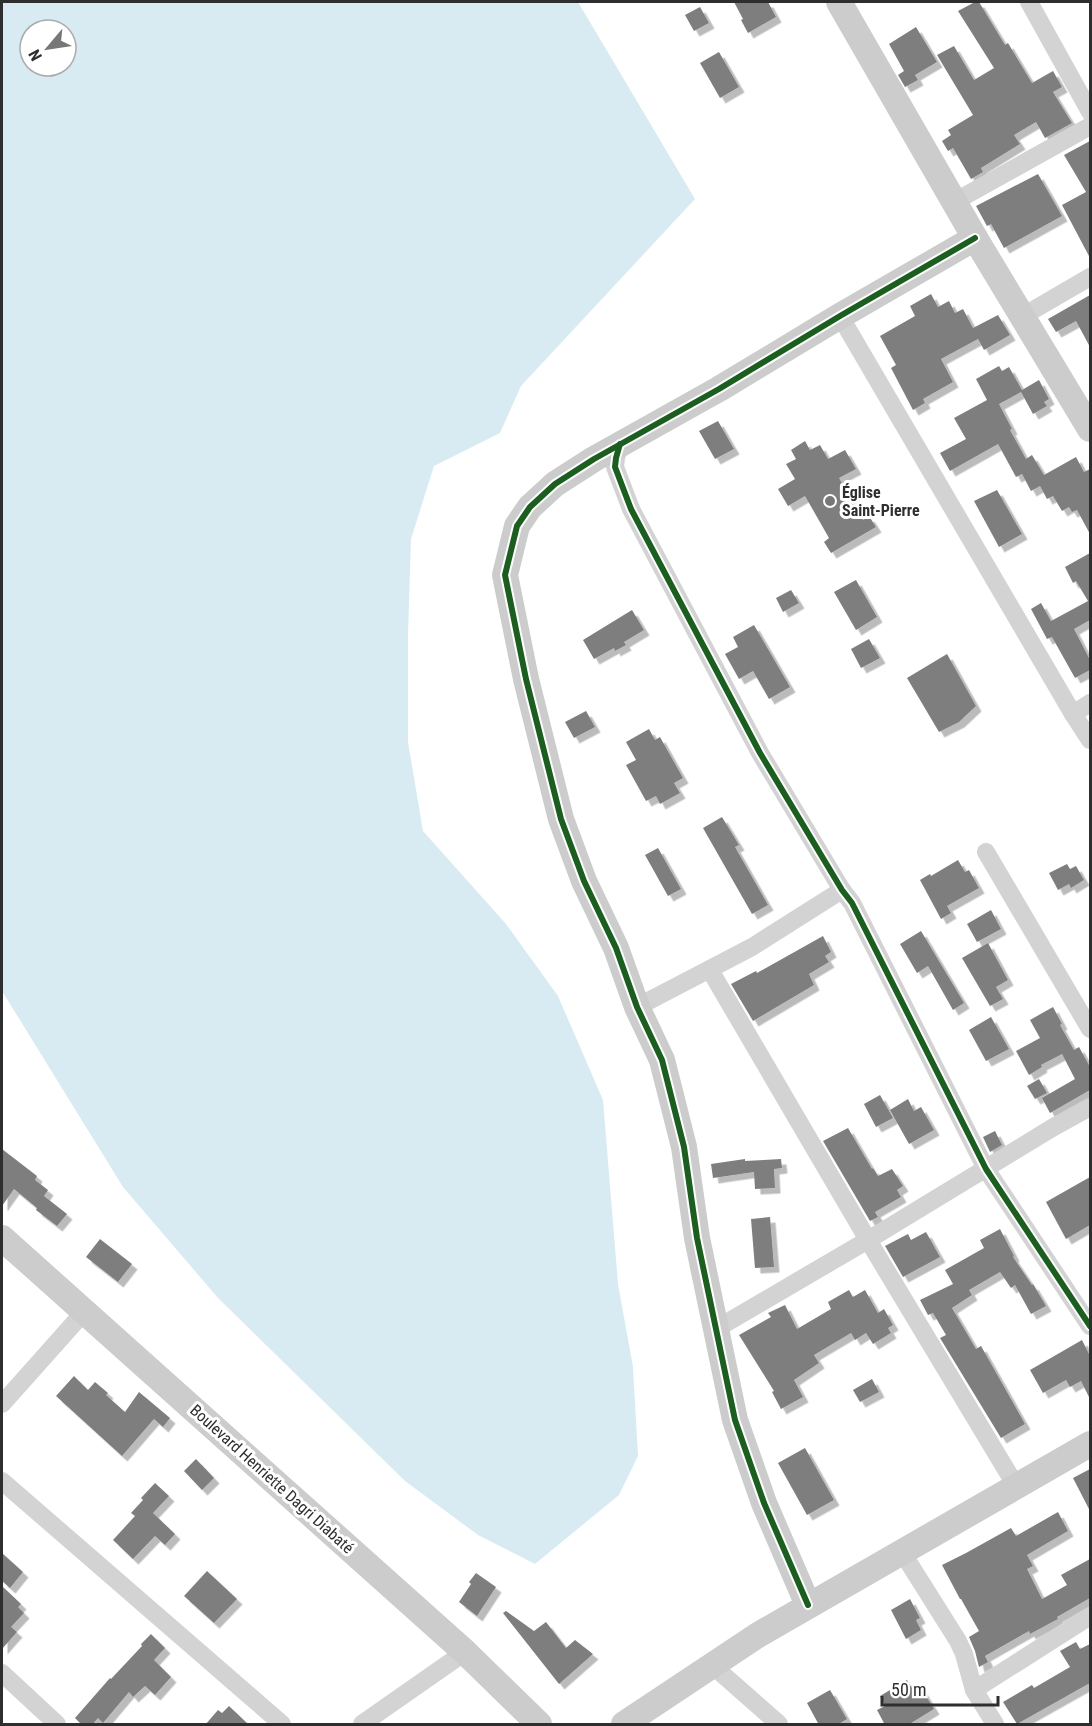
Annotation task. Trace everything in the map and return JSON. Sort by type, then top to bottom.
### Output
[{"type":"street","points":[[839,2],[975,238],[1090,429]]},
{"type":"street","points":[[1029,2],[1090,112]]},
{"type":"street","points":[[954,202],[1090,126]]},
{"type":"street","points":[[808,1605],[764,1503],[735,1420],[697,1238],[684,1147],[662,1060],[637,1006],[616,948],[584,881],[561,819],[526,679],[505,575],[517,526],[530,507],[555,484],[975,238]]},
{"type":"street","points":[[1023,316],[1090,277]]},
{"type":"street","points":[[840,316],[1090,740]]},
{"type":"street","points":[[620,444],[615,467],[631,509],[760,753],[852,903],[986,1169],[1090,1326]]},
{"type":"street","points":[[1073,714],[1090,703]]},
{"type":"street","points":[[986,852],[1090,1029]]},
{"type":"street","points":[[637,1006],[752,947],[842,890]]},
{"type":"street","points":[[710,970],[868,1240],[1016,1486]]},
{"type":"street","points":[[716,1329],[1090,1107]]},
{"type":"street","name":"Boulevard Henriette Dagri Diabaté","points":[[2,1238],[465,1652],[539,1725]]},
{"type":"street","points":[[2,1404],[84,1312]]},
{"type":"street","points":[[624,1725],[712,1665],[808,1605],[1090,1444]]},
{"type":"street","points":[[2,1481],[282,1725]]},
{"type":"street","points":[[902,1552],[958,1641],[964,1653],[974,1690],[995,1725]]},
{"type":"street","points":[[974,1690],[1090,1616]]},
{"type":"street","points":[[362,1725],[465,1652]]},
{"type":"street","points":[[712,1665],[780,1725]]},
{"type":"street","points":[[2,1673],[57,1725]]},
{"type":"shaded area","points":[[2,2],[578,2],[695,199],[521,386],[500,433],[434,466],[411,539],[408,742],[423,831],[506,924],[558,996],[603,1100],[618,1284],[633,1367],[638,1456],[619,1495],[535,1564],[478,1535],[405,1481],[218,1298],[123,1187],[2,991]]},
{"type":"building","points":[[734,2],[768,2],[776,17],[748,33]]},
{"type":"building","points":[[979,2],[1005,45],[1008,43],[1032,83],[1053,71],[1062,87],[1053,92],[1072,123],[1045,138],[1036,122],[1014,135],[1020,144],[981,168],[983,172],[971,179],[953,148],[948,151],[942,141],[951,135],[948,130],[973,115],[937,55],[954,46],[974,80],[994,68],[958,11]]},
{"type":"building","points":[[700,7],[709,23],[694,31],[685,15]]},
{"type":"building","points":[[916,27],[937,62],[915,75],[918,80],[905,87],[898,75],[904,71],[889,44]]},
{"type":"building","points":[[719,52],[739,87],[720,98],[700,63]]},
{"type":"building","points":[[1090,141],[1090,258],[1062,205],[1086,192],[1064,155]]},
{"type":"building","points":[[1038,174],[1062,216],[1004,248],[991,224],[987,226],[976,206]]},
{"type":"building","points":[[931,294],[938,307],[949,301],[955,313],[963,309],[973,328],[998,315],[1010,335],[984,350],[978,339],[941,359],[953,382],[923,399],[925,403],[913,410],[891,368],[896,365],[880,336],[915,316],[910,306]]},
{"type":"building","points":[[1090,295],[1090,347],[1076,321],[1056,332],[1048,319]]},
{"type":"building","points":[[999,366],[1002,371],[1009,367],[1022,390],[1039,380],[1049,399],[1044,402],[1047,406],[1033,414],[1021,392],[999,404],[1026,459],[1032,455],[1044,475],[1076,457],[1084,472],[1090,469],[1090,534],[1077,510],[1072,512],[1069,507],[1062,511],[1053,496],[1047,499],[1040,486],[1031,491],[1022,474],[1016,477],[998,444],[950,471],[940,453],[966,439],[954,418],[987,400],[976,379]]},
{"type":"building","points":[[718,421],[734,449],[715,459],[699,431]]},
{"type":"building","name":"Église Saint-Pierre","points":[[805,441],[810,450],[820,445],[828,459],[845,450],[856,469],[839,478],[863,520],[869,516],[876,527],[831,553],[824,542],[829,538],[805,496],[788,506],[778,489],[795,479],[786,464],[796,459],[791,450]]},
{"type":"building","points":[[997,490],[1022,534],[999,547],[974,501]]},
{"type":"building","points":[[1090,553],[1090,620],[1074,629],[1090,660],[1090,670],[1075,678],[1052,637],[1047,639],[1031,609],[1041,603],[1051,621],[1088,601],[1076,581],[1073,583],[1065,567]]},
{"type":"building","points":[[856,580],[877,617],[856,630],[834,592]]},
{"type":"building","points":[[791,590],[799,603],[783,612],[776,598]]},
{"type":"building","points":[[632,610],[644,630],[624,642],[626,645],[615,651],[614,648],[594,659],[583,640]]},
{"type":"building","points":[[754,625],[790,687],[769,699],[753,671],[739,679],[725,654],[738,647],[733,637]]},
{"type":"building","points":[[869,639],[880,658],[861,668],[851,649]]},
{"type":"building","points":[[947,654],[976,706],[959,722],[939,732],[907,678]]},
{"type":"building","points":[[586,711],[595,727],[574,738],[565,722]]},
{"type":"building","points":[[649,729],[655,740],[660,737],[683,778],[674,783],[680,793],[660,804],[656,796],[646,801],[626,765],[636,760],[626,742]]},
{"type":"building","points":[[722,817],[739,845],[735,847],[768,905],[752,914],[703,828]]},
{"type":"building","points":[[658,848],[681,889],[668,896],[645,855]]},
{"type":"building","points":[[958,860],[965,872],[969,870],[979,888],[947,906],[951,913],[941,919],[920,880]]},
{"type":"building","points":[[1067,864],[1070,869],[1076,866],[1084,880],[1071,888],[1069,884],[1058,890],[1049,873]]},
{"type":"building","points":[[991,910],[1001,929],[977,942],[967,924]]},
{"type":"building","points":[[921,931],[964,1003],[953,1010],[928,966],[917,973],[900,944]]},
{"type":"building","points":[[823,936],[831,952],[825,956],[829,962],[809,974],[814,985],[753,1021],[731,984],[756,971],[757,973]]},
{"type":"building","points":[[988,943],[1008,980],[996,987],[1003,999],[990,1006],[962,958]]},
{"type":"building","points":[[1053,1007],[1074,1050],[1079,1047],[1090,1067],[1090,1090],[1050,1113],[1042,1098],[1075,1079],[1062,1054],[1041,1065],[1042,1067],[1029,1075],[1016,1051],[1040,1038],[1030,1020]]},
{"type":"building","points":[[991,1017],[1009,1049],[986,1061],[969,1030]]},
{"type":"building","points":[[1039,1079],[1047,1093],[1035,1099],[1027,1086]]},
{"type":"building","points":[[880,1095],[893,1118],[876,1127],[864,1104]]},
{"type":"building","points":[[908,1099],[914,1111],[921,1107],[934,1130],[909,1144],[890,1110]]},
{"type":"building","points":[[848,1128],[878,1176],[892,1169],[903,1186],[897,1190],[901,1197],[875,1212],[878,1217],[870,1221],[823,1141]]},
{"type":"building","points":[[995,1131],[1002,1145],[990,1152],[983,1137]]},
{"type":"building","points":[[2,1149],[37,1176],[35,1180],[48,1190],[44,1196],[67,1214],[57,1226],[14,1189],[2,1206]]},
{"type":"building","points":[[745,1159],[745,1161],[781,1159],[782,1168],[774,1169],[775,1188],[755,1189],[754,1172],[713,1178],[711,1164]]},
{"type":"building","points":[[1090,1177],[1090,1225],[1066,1239],[1046,1202]]},
{"type":"building","points":[[770,1217],[774,1267],[755,1268],[751,1219]]},
{"type":"building","points":[[1000,1229],[1013,1257],[1046,1306],[1031,1314],[1015,1285],[1011,1288],[1000,1272],[969,1290],[972,1295],[952,1308],[976,1349],[981,1346],[1025,1424],[1001,1438],[940,1338],[946,1335],[933,1313],[928,1315],[920,1300],[953,1284],[945,1270],[984,1248],[980,1240]]},
{"type":"building","points":[[926,1232],[940,1257],[903,1277],[885,1246],[908,1234],[911,1240]]},
{"type":"building","points":[[100,1239],[132,1264],[118,1282],[86,1257]]},
{"type":"building","points":[[849,1290],[853,1297],[865,1290],[878,1313],[884,1309],[893,1325],[888,1328],[891,1333],[873,1344],[866,1333],[855,1340],[851,1333],[814,1355],[819,1363],[794,1380],[803,1397],[781,1409],[772,1392],[774,1391],[739,1335],[771,1317],[768,1313],[785,1305],[797,1329],[831,1309],[828,1302]]},
{"type":"building","points":[[1082,1340],[1090,1356],[1090,1399],[1081,1381],[1070,1387],[1066,1380],[1043,1393],[1030,1370]]},
{"type":"building","points":[[74,1376],[88,1390],[95,1382],[125,1412],[139,1392],[170,1418],[163,1427],[154,1419],[122,1456],[56,1396]]},
{"type":"building","points":[[872,1379],[879,1392],[860,1402],[853,1390]]},
{"type":"building","points":[[805,1448],[834,1500],[807,1515],[778,1463]]},
{"type":"building","points":[[196,1459],[214,1478],[202,1490],[184,1471]]},
{"type":"building","points":[[1090,1469],[1090,1511],[1073,1478]]},
{"type":"building","points":[[155,1483],[169,1496],[153,1513],[175,1534],[165,1545],[155,1536],[133,1559],[113,1540],[135,1516],[131,1513]]},
{"type":"building","points":[[1058,1512],[1068,1531],[1027,1555],[1033,1566],[1027,1569],[1042,1599],[1067,1585],[1061,1575],[1090,1559],[1090,1598],[1057,1617],[1058,1619],[1030,1634],[1029,1631],[985,1656],[988,1662],[979,1667],[969,1637],[979,1631],[942,1565],[1011,1528],[1016,1536]]},
{"type":"building","points":[[2,1553],[23,1572],[10,1588],[2,1581]]},
{"type":"building","points":[[207,1571],[237,1599],[214,1623],[184,1596]]},
{"type":"building","points":[[476,1573],[496,1587],[477,1616],[459,1602]]},
{"type":"building","points":[[2,1586],[21,1604],[18,1607],[24,1613],[11,1627],[17,1632],[2,1649]]},
{"type":"building","points":[[910,1599],[920,1618],[916,1620],[921,1630],[906,1639],[891,1610]]},
{"type":"building","points":[[506,1611],[534,1631],[546,1622],[566,1648],[575,1640],[593,1654],[559,1684],[503,1613]]},
{"type":"building","points":[[151,1634],[165,1648],[154,1660],[171,1677],[155,1695],[145,1686],[133,1697],[129,1692],[103,1723],[98,1718],[92,1725],[82,1725],[75,1718]]},
{"type":"building","points":[[1076,1642],[1080,1649],[1090,1644],[1090,1683],[1017,1724],[1003,1702],[1032,1685],[1034,1688],[1070,1667],[1060,1651]]},
{"type":"building","points":[[907,1680],[913,1690],[920,1686],[934,1709],[908,1725],[885,1725],[877,1710],[885,1706],[880,1696]]},
{"type":"building","points":[[830,1690],[847,1719],[837,1725],[819,1725],[807,1703]]},
{"type":"building","points":[[229,1706],[249,1725],[205,1725],[218,1710],[222,1713]]},
{"type":"cycle path","points":[[808,1605],[764,1503],[735,1420],[697,1238],[684,1147],[662,1060],[637,1007],[616,948],[584,881],[561,819],[526,679],[505,575],[517,526],[530,507],[555,484],[594,459],[719,389],[975,238]]},
{"type":"cycle path","points":[[620,444],[615,467],[631,509],[760,753],[852,903],[986,1169],[1090,1326]]},
{"type":"place","name":"Église Saint-Pierre","points":[[830,501]]}]
